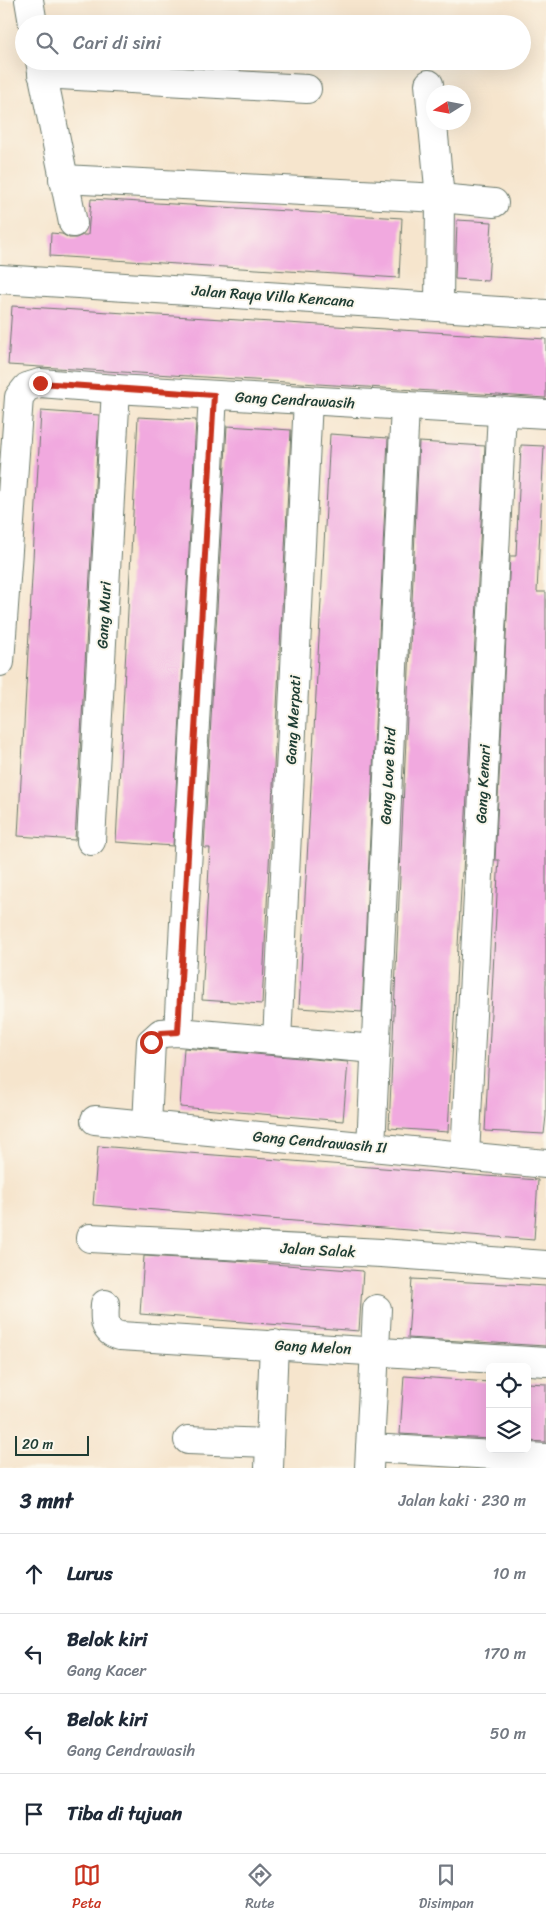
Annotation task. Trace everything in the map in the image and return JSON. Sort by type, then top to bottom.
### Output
[{"type":"street","points":[[29,0],[32,15]]},
{"type":"street","points":[[41,70],[72,223]]},
{"type":"street","points":[[66,70],[306,89]]},
{"type":"street","points":[[429,84],[440,198],[440,307]]},
{"type":"street","points":[[64,178],[440,198],[494,203]]},
{"type":"street","name":"Jalan Raya Villa Kencana","points":[[0,279],[546,314]]},
{"type":"street","name":"Gang Cendrawasih","points":[[4,546],[19,396],[28,387],[40,383],[546,414]]},
{"type":"street","name":"Gang Muri","points":[[91,841],[116,389]]},
{"type":"street","points":[[178,1032],[214,395]]},
{"type":"street","name":"Gang Merpati","points":[[277,1040],[308,400]]},
{"type":"street","name":"Gang Love Bird","points":[[371,1147],[405,406]]},
{"type":"street","name":"Gang Kenari","points":[[465,1156],[502,412]]},
{"type":"street","points":[[0,651],[4,546]]},
{"type":"street","points":[[148,1126],[151,1042],[161,1033],[178,1032],[375,1048]]},
{"type":"street","name":"Gang Cendrawasih II","points":[[95,1120],[546,1164]]},
{"type":"street","name":"Jalan Salak","points":[[90,1238],[381,1253],[546,1265]]},
{"type":"street","name":"Gang Melon","points":[[105,1304],[103,1320],[113,1334],[120,1336],[376,1350],[546,1362]]},
{"type":"street","points":[[378,1309],[370,1458],[546,1458]]},
{"type":"street","points":[[188,1440],[269,1456],[274,1344]]},
{"type":"building","points":[[91,199],[402,218],[399,278],[50,256],[51,233],[62,234],[69,238],[88,235]]},
{"type":"building","points":[[457,220],[492,222],[488,281],[455,279]]},
{"type":"building","points":[[12,306],[546,339],[546,398],[8,365]]},
{"type":"building","points":[[41,411],[99,415],[75,840],[18,836]]},
{"type":"building","points":[[138,417],[196,420],[173,846],[116,842]]},
{"type":"building","points":[[227,426],[291,430],[262,1004],[202,1000],[210,848],[204,848]]},
{"type":"building","points":[[330,434],[388,438],[362,1012],[299,1008]]},
{"type":"building","points":[[419,442],[485,446],[448,1132],[389,1128]]},
{"type":"building","points":[[521,445],[544,446],[537,592],[546,592],[546,1116],[544,1134],[485,1131],[499,860],[495,860],[510,556],[516,556]]},
{"type":"building","points":[[184,1048],[348,1062],[343,1121],[180,1107]]},
{"type":"building","points":[[98,1146],[538,1180],[534,1240],[93,1205]]},
{"type":"building","points":[[144,1256],[363,1271],[359,1331],[140,1314]]},
{"type":"building","points":[[412,1279],[546,1286],[546,1346],[408,1338]]},
{"type":"building","points":[[404,1376],[486,1382],[486,1439],[400,1434]]},
{"type":"building","points":[[531,1383],[546,1384],[546,1442],[531,1441]]},
{"type":"route","points":[[40,383],[214,395],[178,1032],[161,1033],[151,1042]]}]
